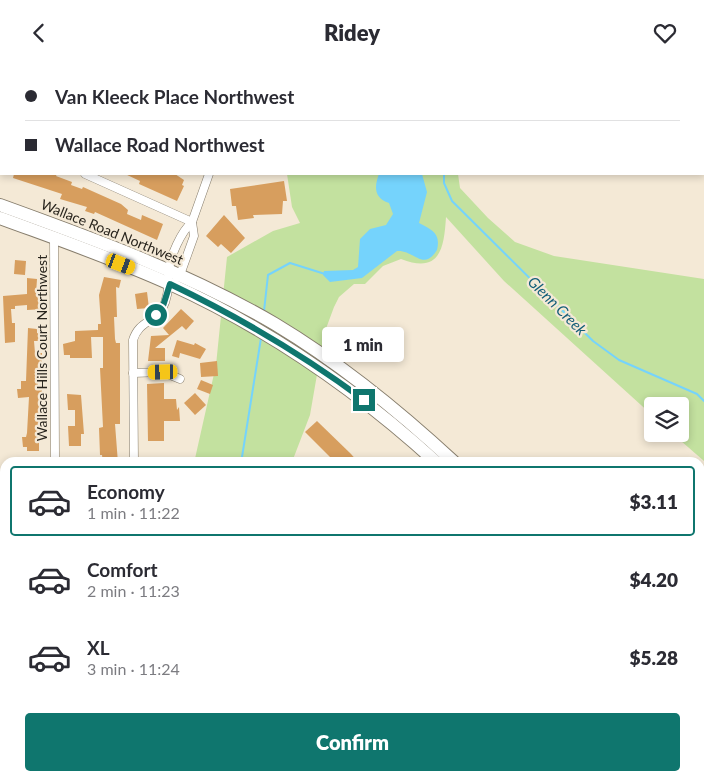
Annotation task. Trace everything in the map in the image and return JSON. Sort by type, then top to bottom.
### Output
[{"type":"main road","name":"Wallace Road Northwest","points":[[0,205],[175,273],[252,311],[322,354],[378,396],[449,457]]},
{"type":"main road","name":"Wallace Road Northwest","points":[[0,218],[170,284],[245,321],[315,365],[371,405],[430,457]]},
{"type":"street","points":[[87,175],[192,222]]},
{"type":"street","points":[[134,457],[133,340],[136,331],[162,309],[170,284],[194,236],[192,222],[209,175]]},
{"type":"street","points":[[175,273],[182,231],[192,222]]},
{"type":"street","name":"Wallace Hills Court Northwest","points":[[54,238],[55,457]]},
{"type":"street","points":[[133,373],[163,372],[180,379]]},
{"type":"green space","points":[[287,175],[458,175],[460,188],[488,218],[515,242],[554,256],[704,279],[704,457],[699,457],[682,442],[689,442],[689,397],[644,397],[644,408],[504,281],[446,217],[444,239],[437,256],[432,261],[414,263],[401,259],[383,266],[365,284],[354,284],[339,297],[324,334],[310,415],[294,457],[195,457],[216,365],[227,257],[273,231],[300,223],[292,207]]},
{"type":"water","points":[[379,175],[422,175],[427,192],[419,223],[431,230],[436,236],[438,240],[437,250],[432,256],[423,260],[397,251],[362,278],[330,282],[323,275],[324,271],[353,270],[358,267],[360,239],[370,229],[386,225],[393,214],[389,203],[378,195],[376,183]]},
{"type":"building","points":[[14,175],[56,175],[72,182],[71,185],[82,189],[83,187],[121,204],[128,210],[127,214],[141,220],[142,215],[163,224],[157,240],[95,212],[94,214],[85,211],[87,207],[60,199],[62,194],[13,178]]},
{"type":"building","points":[[127,175],[176,175],[184,180],[182,185],[184,186],[177,201],[139,184],[140,181]]},
{"type":"building","points":[[284,181],[287,201],[283,201],[282,214],[253,215],[254,218],[238,220],[236,206],[232,206],[230,189]]},
{"type":"building","points":[[224,215],[245,238],[231,253],[221,244],[218,247],[206,236]]},
{"type":"building","points":[[15,260],[26,261],[25,275],[14,274]]},
{"type":"building","points":[[104,277],[121,280],[119,288],[116,287],[117,317],[114,317],[115,339],[116,343],[120,343],[120,424],[115,424],[118,457],[102,457],[100,455],[99,428],[103,427],[100,368],[103,368],[103,337],[91,337],[92,358],[70,358],[70,355],[64,355],[63,344],[75,341],[75,331],[98,330],[98,324],[101,324],[99,295]]},
{"type":"building","points":[[27,278],[37,279],[36,294],[40,294],[44,309],[27,310],[27,305],[15,306],[15,309],[11,309],[12,323],[15,323],[15,342],[5,343],[3,296],[27,294]]},
{"type":"building","points":[[147,292],[149,308],[137,309],[135,294]]},
{"type":"building","points":[[181,309],[194,321],[186,330],[182,326],[155,348],[165,348],[165,361],[148,361],[151,336],[169,335],[163,328]]},
{"type":"building","points":[[28,328],[37,329],[37,333],[42,333],[42,341],[34,341],[35,353],[42,353],[42,367],[38,372],[38,389],[42,389],[42,441],[39,441],[39,451],[27,451],[27,447],[23,447],[22,437],[26,437],[27,433],[29,397],[18,398],[17,389],[21,389],[21,381],[26,381]]},
{"type":"building","points":[[177,340],[194,345],[195,343],[206,349],[200,359],[180,353],[179,358],[172,356]]},
{"type":"building","points":[[217,361],[218,376],[201,377],[200,363]]},
{"type":"building","points":[[201,380],[213,385],[210,394],[197,389]]},
{"type":"building","points":[[164,383],[164,399],[176,399],[177,410],[179,407],[180,421],[164,421],[164,441],[148,441],[147,384]]},
{"type":"building","points":[[195,393],[206,405],[195,415],[184,403]]},
{"type":"building","points":[[67,394],[81,395],[84,434],[81,434],[81,446],[69,446],[68,426],[75,426],[75,410],[68,410]]},
{"type":"building","points":[[317,421],[354,457],[330,457],[305,432]]},
{"type":"waterway","name":"Glenn Creek","points":[[444,175],[444,183],[452,201],[593,341],[619,360],[697,394],[704,401]]},
{"type":"waterway","points":[[264,311],[268,275],[290,263],[325,274]]},
{"type":"waterway","points":[[242,457],[261,338]]},
{"type":"route","points":[[156,315],[162,309],[170,284],[245,321],[290,348],[364,400]]}]
